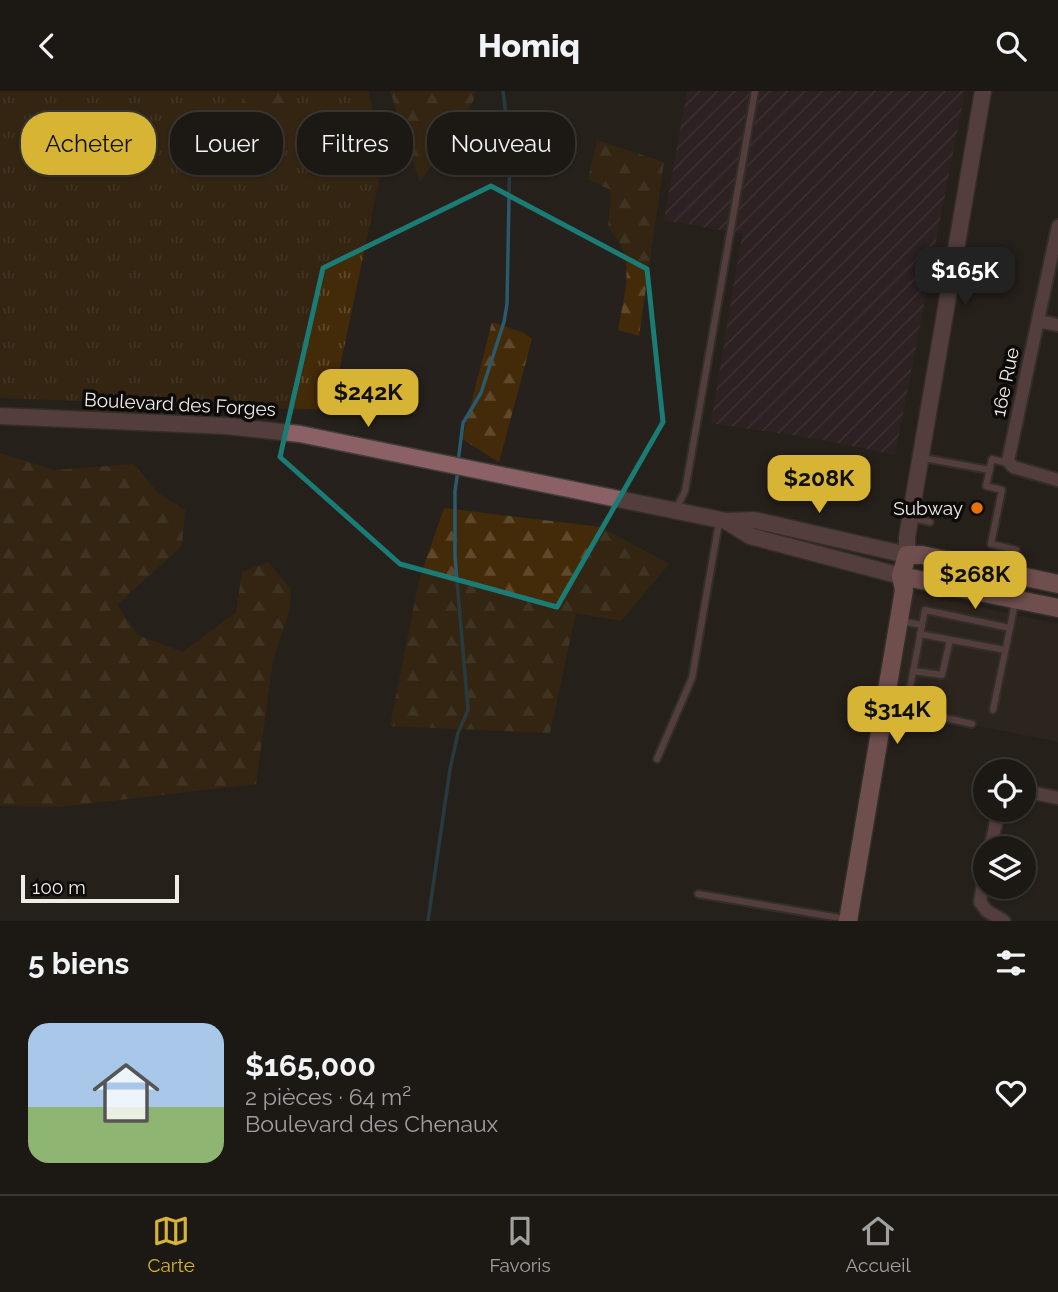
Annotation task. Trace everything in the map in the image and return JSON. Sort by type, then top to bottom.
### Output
[{"type":"main road","name":"Boulevard des Forges","points":[[907,555],[922,555],[1058,584]]},
{"type":"main road","points":[[848,920],[899,621],[904,590],[901,576],[907,555]]},
{"type":"main road","name":"Boulevard des Forges","points":[[901,576],[1058,608]]},
{"type":"street","points":[[907,555],[910,517],[984,91]]},
{"type":"street","name":"16e Rue","points":[[1009,464],[1058,226]]},
{"type":"street","points":[[1038,321],[1058,325]]},
{"type":"street","name":"Boulevard des Forges","points":[[0,416],[286,431],[723,521],[750,535],[876,567],[901,576]]},
{"type":"street","points":[[1009,464],[1058,480]]},
{"type":"street","name":"Boulevard des Forges","points":[[723,521],[754,520],[907,555]]},
{"type":"street","points":[[1036,793],[1058,798]]},
{"type":"street","points":[[980,899],[979,902],[987,911],[1004,921]]},
{"type":"lane","points":[[676,510],[685,491],[755,91]]},
{"type":"lane","points":[[920,458],[990,470]]},
{"type":"lane","points":[[1009,464],[992,459],[986,486],[1002,490],[991,544],[1016,550],[1011,573]]},
{"type":"lane","points":[[910,517],[930,522]]},
{"type":"lane","points":[[657,759],[692,678],[723,521]]},
{"type":"lane","points":[[993,710],[1016,600]]},
{"type":"lane","points":[[906,709],[925,610],[1010,628]]},
{"type":"lane","points":[[899,621],[922,625]]},
{"type":"lane","points":[[920,634],[1005,650]]},
{"type":"lane","points":[[914,671],[942,675],[950,640]]},
{"type":"lane","points":[[884,706],[972,724]]},
{"type":"lane","points":[[698,894],[848,920]]},
{"type":"highlighted area","points":[[491,186],[647,269],[663,422],[557,607],[400,564],[280,457],[323,268]]},
{"type":"shaded area","points":[[687,91],[965,91],[895,455],[818,439],[711,423],[742,234],[664,220]]},
{"type":"shaded area","points":[[911,593],[1058,624],[1058,742],[894,709]]},
{"type":"green space","points":[[0,91],[244,91],[240,112],[170,112],[170,175],[283,175],[283,134],[296,91],[368,91],[373,112],[297,112],[297,175],[380,175],[331,410],[0,398]]},
{"type":"green space","points":[[244,91],[296,91],[283,134],[283,112],[240,112]]},
{"type":"green space","points":[[390,91],[476,91],[466,112],[427,112],[427,171],[420,182],[413,161],[413,112],[397,112]]},
{"type":"green space","points":[[597,140],[664,162],[639,336],[618,330],[625,290],[626,264],[617,239],[608,228],[611,190],[588,179]]},
{"type":"green space","points":[[492,322],[524,333],[532,339],[499,462],[462,439]]},
{"type":"green space","points":[[0,453],[54,470],[134,464],[158,493],[185,510],[182,546],[117,605],[138,635],[183,652],[236,612],[242,572],[268,562],[291,589],[290,609],[273,660],[256,784],[59,807],[0,806]]},
{"type":"green space","points":[[444,508],[601,527],[669,564],[621,621],[576,613],[550,733],[390,726],[419,580]]},
{"type":"waterway","points":[[458,462],[463,423],[481,393],[504,322],[507,304],[510,147],[503,91]]},
{"type":"waterway","points":[[428,921],[450,769],[458,733],[468,710],[455,557],[455,491],[458,470]]},
{"type":"place","name":"Subway","points":[[977,508]]}]
